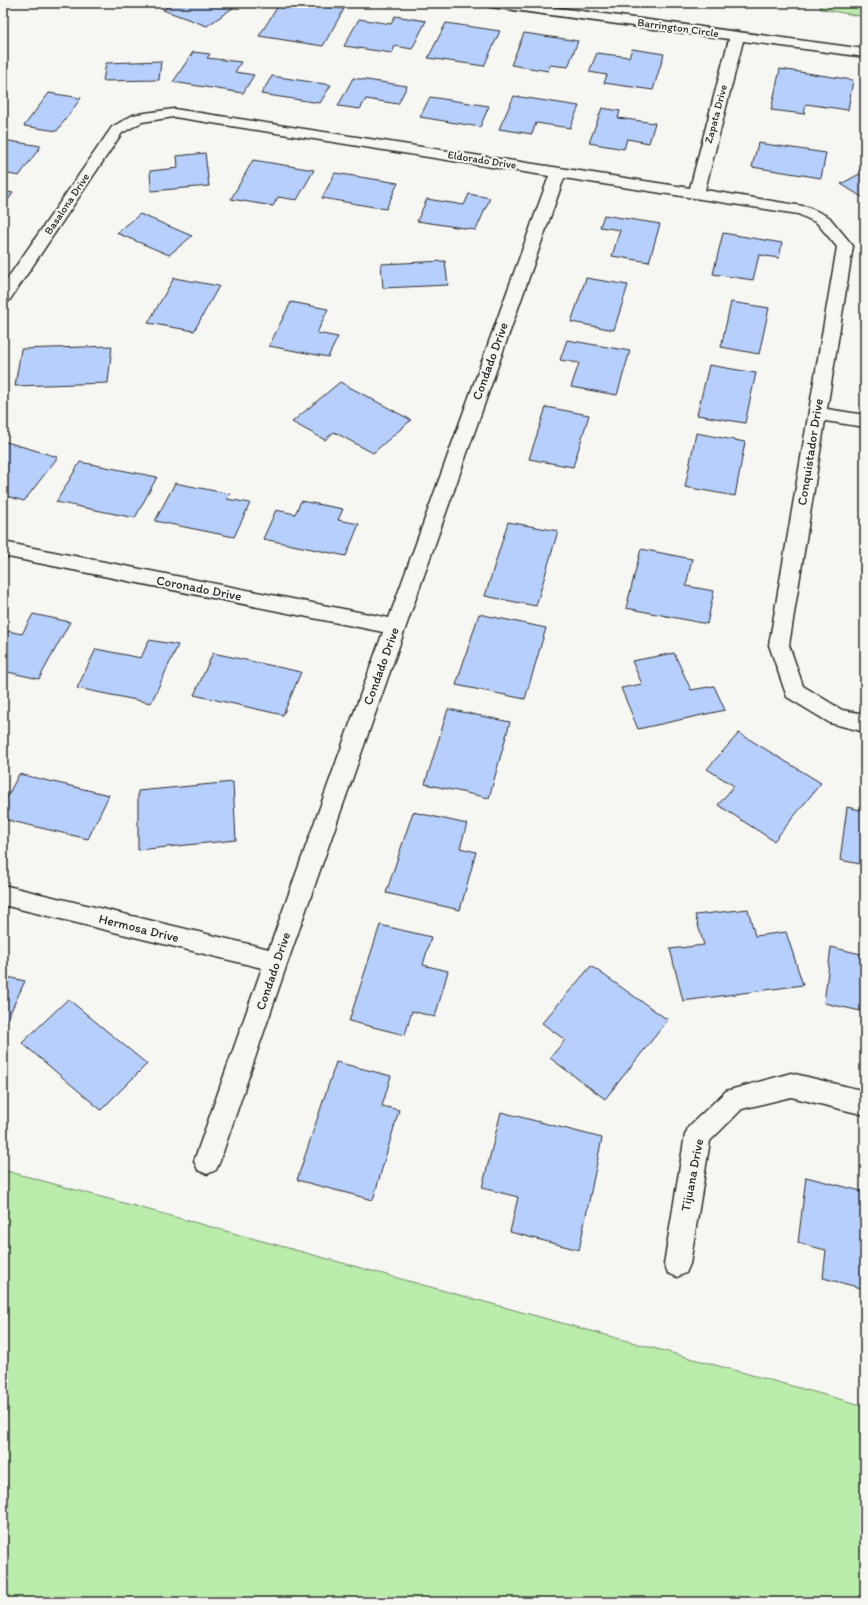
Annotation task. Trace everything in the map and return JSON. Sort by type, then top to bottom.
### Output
[{"type":"street","name":"Barrington Circle","points":[[491,3],[865,53]]},
{"type":"street","name":"Zapata Drive","points":[[696,193],[737,35]]},
{"type":"street","name":"Eldorado Drive","points":[[138,118],[174,113],[802,210],[823,220]]},
{"type":"street","name":"Basalona Drive","points":[[3,298],[117,130],[138,118]]},
{"type":"street","name":"Condado Drive","points":[[207,1161],[276,961],[558,172]]},
{"type":"street","name":"Conquistador Drive","points":[[823,220],[845,246],[779,645],[794,691],[837,717],[865,723]]},
{"type":"street","points":[[817,413],[865,421]]},
{"type":"street","name":"Coronado Drive","points":[[3,549],[395,627]]},
{"type":"street","name":"Hermosa Drive","points":[[3,895],[276,961]]},
{"type":"street","name":"Tijuana Drive","points":[[677,1264],[698,1135],[735,1099],[791,1085],[865,1103]]},
{"type":"green space","points":[[819,3],[865,3],[865,17],[821,9]]},
{"type":"green space","points":[[3,1170],[865,1406],[865,1602],[3,1602]]},
{"type":"building","points":[[174,3],[240,3],[207,26],[163,10]]},
{"type":"building","points":[[280,3],[300,3],[344,9],[323,46],[259,36]]},
{"type":"building","points":[[730,3],[729,8],[704,4]]},
{"type":"building","points":[[395,16],[426,21],[412,49],[395,46],[392,53],[344,46],[359,19],[391,24]]},
{"type":"building","points":[[446,23],[500,31],[484,66],[428,58]]},
{"type":"building","points":[[524,33],[578,41],[568,67],[550,65],[548,71],[511,65]]},
{"type":"building","points":[[632,49],[664,54],[653,90],[604,83],[607,75],[589,72],[597,53],[629,57]]},
{"type":"building","points":[[193,52],[210,54],[207,58],[241,62],[235,72],[254,75],[243,93],[173,82]]},
{"type":"building","points":[[161,61],[159,80],[103,81],[106,63]]},
{"type":"building","points":[[780,69],[853,80],[848,110],[806,104],[804,114],[771,110]]},
{"type":"building","points":[[272,76],[331,85],[320,103],[261,94]]},
{"type":"building","points":[[353,78],[407,86],[398,104],[366,99],[360,109],[338,106]]},
{"type":"building","points":[[49,93],[81,98],[57,131],[24,126]]},
{"type":"building","points":[[514,96],[579,106],[570,128],[536,123],[532,134],[499,129]]},
{"type":"building","points":[[430,97],[489,106],[480,127],[420,117]]},
{"type":"building","points":[[602,108],[620,111],[618,118],[655,123],[649,143],[627,139],[624,149],[589,143]]},
{"type":"building","points":[[3,140],[41,146],[19,176],[3,173]]},
{"type":"building","points":[[758,143],[826,153],[821,178],[752,167]]},
{"type":"building","points":[[205,153],[209,186],[151,191],[150,171],[178,168],[177,156]]},
{"type":"building","points":[[253,160],[314,170],[297,200],[278,197],[273,206],[231,199]]},
{"type":"building","points":[[865,171],[865,199],[841,184]]},
{"type":"building","points":[[335,173],[398,183],[386,209],[322,198]]},
{"type":"building","points":[[3,191],[13,193],[3,207]]},
{"type":"building","points":[[469,194],[490,198],[476,230],[417,221],[427,199],[464,205]]},
{"type":"building","points":[[140,214],[192,236],[169,255],[117,233]]},
{"type":"building","points":[[604,215],[660,224],[649,262],[612,256],[620,230],[600,227]]},
{"type":"building","points":[[723,233],[782,243],[779,258],[759,255],[753,280],[713,274]]},
{"type":"building","points":[[445,261],[448,285],[383,288],[381,264]]},
{"type":"building","points":[[174,278],[219,286],[194,331],[148,323]]},
{"type":"building","points":[[586,278],[628,285],[614,330],[571,322]]},
{"type":"building","points":[[291,302],[328,309],[317,333],[338,337],[328,357],[269,346]]},
{"type":"building","points":[[731,302],[769,308],[759,354],[721,347]]},
{"type":"building","points":[[567,340],[630,351],[617,395],[571,387],[579,363],[560,360]]},
{"type":"building","points":[[112,346],[108,383],[15,386],[21,349]]},
{"type":"building","points":[[709,365],[756,373],[745,423],[697,415]]},
{"type":"building","points":[[340,382],[411,420],[373,453],[334,432],[325,440],[292,422]]},
{"type":"building","points":[[546,407],[589,415],[573,467],[529,459]]},
{"type":"building","points":[[696,433],[745,442],[735,496],[685,487]]},
{"type":"building","points":[[3,441],[58,457],[24,501],[3,495]]},
{"type":"building","points":[[80,462],[157,477],[135,518],[56,502]]},
{"type":"building","points":[[175,483],[230,494],[227,499],[250,503],[234,537],[155,521]]},
{"type":"building","points":[[301,501],[343,509],[338,520],[359,524],[346,556],[263,539],[276,510],[295,514]]},
{"type":"building","points":[[508,522],[558,531],[536,606],[485,596]]},
{"type":"building","points":[[641,549],[692,559],[686,586],[714,591],[707,624],[626,608]]},
{"type":"building","points":[[33,614],[70,622],[39,679],[3,671],[3,630],[22,634]]},
{"type":"building","points":[[479,614],[546,628],[525,699],[456,685]]},
{"type":"building","points":[[149,640],[178,645],[151,703],[77,688],[96,649],[141,658]]},
{"type":"building","points":[[213,653],[301,672],[283,715],[194,695]]},
{"type":"building","points":[[674,653],[691,690],[714,686],[725,710],[638,729],[621,688],[642,684],[632,661]]},
{"type":"building","points":[[448,709],[510,722],[489,798],[425,784]]},
{"type":"building","points":[[739,733],[821,783],[774,841],[718,805],[734,786],[707,769]]},
{"type":"building","points":[[19,774],[109,795],[88,839],[3,819],[3,805]]},
{"type":"building","points":[[233,782],[236,840],[138,850],[138,791]]},
{"type":"building","points":[[847,807],[865,811],[865,865],[840,860]]},
{"type":"building","points":[[413,812],[467,824],[460,848],[476,852],[460,910],[386,893]]},
{"type":"building","points":[[748,909],[755,936],[786,932],[803,985],[683,1001],[670,949],[704,945],[695,915]]},
{"type":"building","points":[[380,925],[431,937],[423,965],[448,971],[435,1017],[412,1011],[405,1035],[349,1021]]},
{"type":"building","points":[[831,947],[865,955],[865,1012],[824,1003]]},
{"type":"building","points":[[591,966],[668,1020],[605,1099],[550,1058],[565,1040],[542,1023]]},
{"type":"building","points":[[3,976],[25,981],[3,1028]]},
{"type":"building","points":[[68,999],[147,1064],[101,1110],[22,1043]]},
{"type":"building","points":[[336,1062],[391,1076],[382,1106],[399,1110],[373,1200],[297,1180]]},
{"type":"building","points":[[501,1112],[602,1138],[579,1250],[510,1232],[518,1197],[482,1188]]},
{"type":"building","points":[[806,1177],[865,1192],[865,1289],[823,1278],[826,1250],[798,1243]]}]
